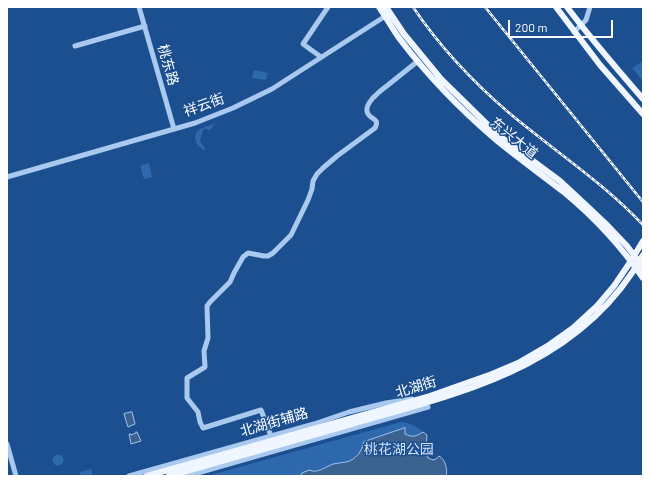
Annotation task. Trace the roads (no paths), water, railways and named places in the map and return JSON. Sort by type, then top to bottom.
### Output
[{"type":"main road","name":"东兴大道","points":[[380,7],[387,12],[441,79],[464,103],[498,135],[560,181],[608,226],[633,258],[636,268],[643,278]]},
{"type":"main road","points":[[556,7],[600,65],[643,114]]},
{"type":"main road","points":[[567,7],[581,26],[643,99]]},
{"type":"main road","name":"东兴大道","points":[[387,12],[399,38],[437,84],[460,108],[495,139],[587,212],[633,258],[642,265]]},
{"type":"main road","points":[[635,105],[643,118]]},
{"type":"main road","name":"北湖街","points":[[148,476],[236,448],[426,397],[492,374],[518,363],[549,345],[573,328],[597,306],[614,286],[643,240]]},
{"type":"main road","name":"北湖街","points":[[169,476],[429,402],[484,384],[514,371],[572,336],[592,320],[610,301],[636,268],[642,265],[643,255]]},
{"type":"street","name":"桃东路","points":[[139,7],[174,129]]},
{"type":"street","points":[[321,57],[303,44],[328,7]]},
{"type":"street","points":[[574,32],[586,20],[590,7]]},
{"type":"street","name":"祥云街","points":[[7,177],[174,129],[233,108],[272,89],[387,12]]},
{"type":"street","points":[[75,46],[145,26]]},
{"type":"street","points":[[270,436],[261,410],[204,428],[200,422],[198,412],[187,398],[186,378],[206,366],[204,351],[208,338],[207,306],[230,282],[243,257],[248,252],[268,256],[291,235],[308,200],[313,181],[317,174],[337,156],[372,131],[377,125],[377,122],[368,115],[367,111],[368,106],[375,95],[418,61]]},
{"type":"street","points":[[636,268],[643,282]]},
{"type":"street","name":"北湖街辅路","points":[[187,476],[428,407]]},
{"type":"street","name":"北湖街辅路","points":[[129,476],[236,448],[270,436],[290,433]]},
{"type":"street","points":[[7,444],[16,476]]},
{"type":"railway","points":[[413,7],[445,50],[482,88],[508,112],[628,209],[643,225]]},
{"type":"railway","points":[[485,7],[643,202]]},
{"type":"park label","name":"桃花湖公园","points":[[399,449]]}]
